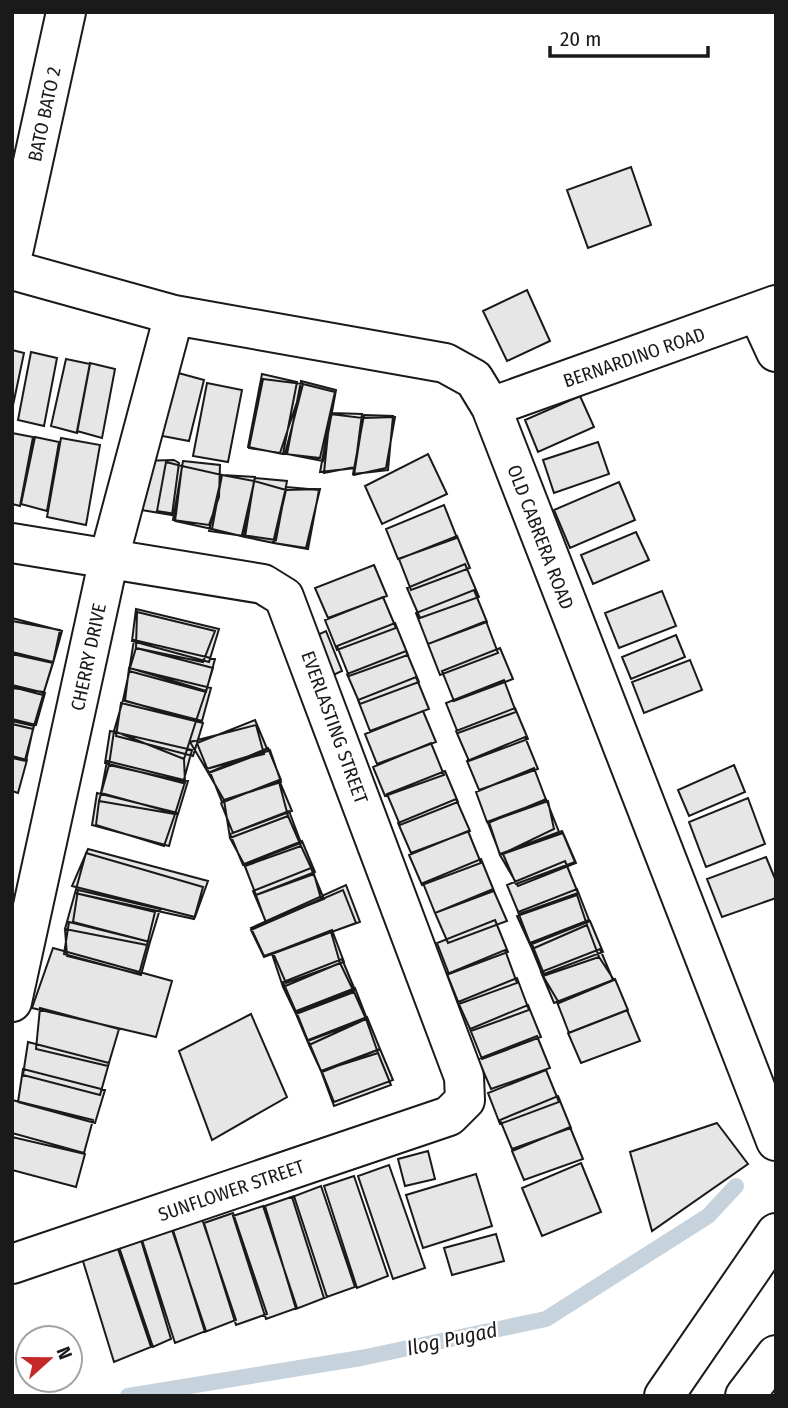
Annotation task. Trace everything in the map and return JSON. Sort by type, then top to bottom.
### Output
[{"type":"street","name":"BATO BATO 2","points":[[12,257],[66,12]]},
{"type":"street","name":"OLD CABRERA ROAD","points":[[12,270],[174,314],[445,363],[474,379],[491,407],[776,1141]]},
{"type":"street","points":[[767,309],[776,352]]},
{"type":"street","name":"BERNARDINO ROAD","points":[[491,407],[767,309]]},
{"type":"street","name":"CHERRY DRIVE","points":[[12,1002],[109,558],[174,314]]},
{"type":"street","name":"EVERLASTING STREET","points":[[12,543],[263,584],[284,597],[464,1077],[465,1100],[449,1116]]},
{"type":"street","name":"SUNFLOWER STREET","points":[[12,1264],[449,1116]]},
{"type":"street","points":[[664,1396],[776,1233]]},
{"type":"street","points":[[745,1396],[776,1355]]},
{"type":"building","points":[[631,167],[651,225],[588,248],[567,190]]},
{"type":"building","points":[[527,290],[550,341],[507,361],[483,311]]},
{"type":"building","points":[[12,350],[24,353],[12,410]]},
{"type":"building","points":[[31,352],[57,358],[44,426],[18,420]]},
{"type":"building","points":[[66,359],[90,364],[77,433],[51,426]]},
{"type":"building","points":[[90,363],[115,369],[102,438],[77,431]]},
{"type":"building","points":[[171,371],[204,380],[189,441],[157,435]]},
{"type":"building","points":[[262,374],[297,382],[283,454],[248,447]]},
{"type":"building","points":[[263,379],[303,384],[280,453],[249,448]]},
{"type":"building","points":[[301,381],[336,390],[323,461],[287,454]]},
{"type":"building","points":[[207,383],[242,390],[228,462],[193,456]]},
{"type":"building","points":[[303,384],[335,392],[320,458],[285,454]]},
{"type":"building","points":[[580,396],[594,427],[538,452],[525,420]]},
{"type":"building","points":[[331,413],[362,414],[355,468],[320,472]]},
{"type":"building","points":[[330,414],[363,418],[355,467],[324,473]]},
{"type":"building","points":[[364,415],[393,416],[388,470],[353,474]]},
{"type":"building","points":[[395,417],[386,468],[354,475],[363,418]]},
{"type":"building","points":[[12,433],[33,437],[20,506],[12,504]]},
{"type":"building","points":[[35,437],[59,442],[47,511],[21,504]]},
{"type":"building","points":[[61,438],[100,445],[86,525],[47,517]]},
{"type":"building","points":[[598,442],[609,474],[554,493],[543,460]]},
{"type":"building","points":[[428,454],[447,494],[382,524],[365,486]]},
{"type":"building","points":[[174,460],[179,463],[172,515],[129,508],[138,461]]},
{"type":"building","points":[[183,461],[220,465],[219,497],[209,525],[173,520]]},
{"type":"building","points":[[166,462],[182,466],[176,514],[157,511]]},
{"type":"building","points":[[182,466],[222,475],[212,529],[175,521]]},
{"type":"building","points":[[222,475],[255,477],[244,536],[209,531]]},
{"type":"building","points":[[222,475],[254,481],[245,537],[212,529]]},
{"type":"building","points":[[255,478],[287,481],[276,540],[242,535]]},
{"type":"building","points":[[254,481],[286,490],[274,543],[245,537]]},
{"type":"building","points":[[619,482],[635,520],[570,548],[554,510]]},
{"type":"building","points":[[286,487],[319,490],[308,549],[273,543]]},
{"type":"building","points":[[320,489],[306,548],[274,543],[286,490]]},
{"type":"building","points":[[444,505],[457,538],[398,559],[386,529]]},
{"type":"building","points":[[636,532],[649,560],[593,584],[581,555]]},
{"type":"building","points":[[457,536],[470,568],[411,590],[399,559]]},
{"type":"building","points":[[465,564],[479,597],[420,618],[407,588]]},
{"type":"building","points":[[374,565],[387,596],[328,618],[315,588]]},
{"type":"building","points":[[474,590],[487,622],[428,644],[416,613]]},
{"type":"building","points":[[662,591],[676,626],[619,648],[605,613]]},
{"type":"building","points":[[383,597],[396,628],[337,650],[325,620]]},
{"type":"building","points":[[136,609],[219,629],[209,662],[132,641]]},
{"type":"building","points":[[137,612],[215,631],[203,662],[136,648]]},
{"type":"building","points":[[12,618],[62,631],[53,663],[12,652]]},
{"type":"building","points":[[12,621],[60,630],[53,663],[12,654]]},
{"type":"building","points":[[486,621],[498,653],[440,675],[428,644]]},
{"type":"building","points":[[395,623],[408,655],[349,676],[337,646]]},
{"type":"building","points":[[326,631],[342,671],[318,682],[304,641]]},
{"type":"building","points":[[676,635],[685,657],[631,679],[622,657]]},
{"type":"building","points":[[134,640],[215,659],[206,692],[129,671]]},
{"type":"building","points":[[136,648],[213,668],[206,691],[130,668]]},
{"type":"building","points":[[500,648],[513,679],[454,701],[442,671]]},
{"type":"building","points":[[406,651],[419,682],[360,704],[347,674]]},
{"type":"building","points":[[12,652],[53,662],[43,695],[12,687]]},
{"type":"building","points":[[12,654],[53,663],[44,692],[12,688]]},
{"type":"building","points":[[690,660],[702,690],[644,713],[632,682]]},
{"type":"building","points":[[129,668],[211,688],[202,721],[125,701]]},
{"type":"building","points":[[130,668],[206,691],[196,721],[123,700]]},
{"type":"building","points":[[416,677],[429,709],[370,731],[358,700]]},
{"type":"building","points":[[504,680],[516,712],[458,733],[446,703]]},
{"type":"building","points":[[12,685],[45,693],[36,725],[12,719]]},
{"type":"building","points":[[12,688],[44,692],[33,729],[12,724]]},
{"type":"building","points":[[123,700],[196,721],[184,759],[114,731]]},
{"type":"building","points":[[121,703],[203,723],[193,756],[116,736]]},
{"type":"building","points":[[515,708],[528,739],[469,761],[456,731]]},
{"type":"building","points":[[423,711],[436,742],[377,764],[365,734]]},
{"type":"building","points":[[255,720],[268,751],[209,773],[197,743]]},
{"type":"building","points":[[12,721],[34,726],[25,760],[12,756]]},
{"type":"building","points":[[12,724],[33,729],[26,761],[12,758]]},
{"type":"building","points":[[256,725],[264,754],[206,769],[190,742]]},
{"type":"building","points":[[110,731],[192,750],[183,783],[105,763]]},
{"type":"building","points":[[114,731],[184,759],[185,782],[109,765]]},
{"type":"building","points":[[525,737],[538,769],[479,790],[467,761]]},
{"type":"building","points":[[431,743],[444,775],[385,796],[373,767]]},
{"type":"building","points":[[268,748],[281,780],[222,802],[210,772]]},
{"type":"building","points":[[270,750],[281,782],[224,800],[206,769]]},
{"type":"building","points":[[12,756],[27,760],[18,793],[12,791]]},
{"type":"building","points":[[107,761],[188,781],[178,814],[101,793]]},
{"type":"building","points":[[109,765],[185,782],[175,814],[99,801]]},
{"type":"building","points":[[734,765],[745,792],[689,816],[678,790]]},
{"type":"building","points":[[534,768],[546,800],[487,822],[476,792]]},
{"type":"building","points":[[445,771],[458,802],[400,825],[387,794]]},
{"type":"building","points":[[279,780],[292,811],[233,833],[221,803]]},
{"type":"building","points":[[279,782],[288,816],[230,838],[224,800]]},
{"type":"building","points":[[97,793],[178,813],[169,846],[92,825]]},
{"type":"building","points":[[748,798],[765,844],[706,867],[689,822]]},
{"type":"building","points":[[456,799],[470,831],[411,853],[398,823]]},
{"type":"building","points":[[546,799],[559,832],[500,854],[488,823]]},
{"type":"building","points":[[99,801],[175,814],[164,846],[96,825]]},
{"type":"building","points":[[548,801],[554,829],[500,855],[489,822]]},
{"type":"building","points":[[289,811],[301,843],[243,865],[230,834]]},
{"type":"building","points":[[288,816],[301,846],[245,866],[230,838]]},
{"type":"building","points":[[468,831],[481,863],[422,885],[409,855]]},
{"type":"building","points":[[562,831],[575,862],[516,884],[503,854]]},
{"type":"building","points":[[563,833],[576,863],[518,886],[500,855]]},
{"type":"building","points":[[302,841],[315,872],[256,895],[244,864]]},
{"type":"building","points":[[301,846],[314,874],[256,895],[245,866]]},
{"type":"building","points":[[88,849],[208,881],[195,917],[72,886]]},
{"type":"building","points":[[86,853],[203,887],[194,919],[75,893]]},
{"type":"building","points":[[766,857],[776,881],[776,898],[722,917],[707,879]]},
{"type":"building","points":[[481,859],[494,891],[435,913],[423,883]]},
{"type":"building","points":[[565,861],[578,893],[519,914],[507,885]]},
{"type":"building","points":[[311,868],[324,899],[266,922],[253,891]]},
{"type":"building","points":[[314,874],[321,899],[266,923],[256,895]]},
{"type":"building","points":[[346,885],[360,922],[264,956],[251,928]]},
{"type":"building","points":[[493,889],[507,921],[448,943],[435,913]]},
{"type":"building","points":[[577,889],[589,920],[530,943],[518,912]]},
{"type":"building","points":[[78,890],[160,909],[150,942],[73,922]]},
{"type":"building","points":[[343,890],[356,923],[264,957],[251,930]]},
{"type":"building","points":[[75,893],[155,912],[147,945],[65,929]]},
{"type":"building","points":[[577,895],[587,925],[532,949],[517,916]]},
{"type":"building","points":[[495,920],[508,952],[449,974],[437,943]]},
{"type":"building","points":[[590,921],[603,952],[544,974],[532,944]]},
{"type":"building","points":[[69,922],[150,942],[141,975],[64,954]]},
{"type":"building","points":[[587,925],[599,957],[543,976],[532,949]]},
{"type":"building","points":[[65,929],[147,945],[139,974],[67,956]]},
{"type":"building","points":[[332,930],[344,962],[286,983],[273,953]]},
{"type":"building","points":[[331,932],[340,963],[283,987],[272,954]]},
{"type":"building","points":[[53,948],[172,981],[156,1037],[32,1008]]},
{"type":"building","points":[[600,949],[613,980],[554,1003],[541,972]]},
{"type":"building","points":[[505,950],[517,983],[459,1004],[447,974]]},
{"type":"building","points":[[599,957],[614,980],[559,1003],[543,976]]},
{"type":"building","points":[[342,959],[355,990],[296,1012],[283,982]]},
{"type":"building","points":[[340,963],[354,992],[296,1014],[283,987]]},
{"type":"building","points":[[517,978],[529,1010],[471,1031],[458,1002]]},
{"type":"building","points":[[615,979],[628,1010],[569,1033],[557,1002]]},
{"type":"building","points":[[355,988],[367,1019],[308,1041],[296,1011]]},
{"type":"building","points":[[354,992],[366,1019],[309,1045],[296,1014]]},
{"type":"building","points":[[528,1005],[541,1037],[482,1059],[470,1029]]},
{"type":"building","points":[[40,1008],[119,1029],[108,1066],[36,1049]]},
{"type":"building","points":[[627,1010],[640,1041],[581,1063],[568,1033]]},
{"type":"building","points":[[251,1014],[287,1097],[212,1140],[179,1051]]},
{"type":"building","points":[[367,1017],[380,1049],[321,1071],[308,1040]]},
{"type":"building","points":[[366,1019],[378,1053],[321,1071],[309,1045]]},
{"type":"building","points":[[537,1036],[550,1068],[491,1089],[478,1059]]},
{"type":"building","points":[[28,1042],[109,1063],[100,1095],[23,1075]]},
{"type":"building","points":[[380,1049],[393,1080],[334,1102],[322,1072]]},
{"type":"building","points":[[378,1053],[391,1085],[334,1106],[321,1071]]},
{"type":"building","points":[[23,1069],[105,1090],[95,1123],[18,1102]]},
{"type":"building","points":[[546,1070],[559,1102],[500,1124],[488,1093]]},
{"type":"building","points":[[558,1096],[571,1128],[512,1149],[500,1120]]},
{"type":"building","points":[[12,1100],[93,1120],[84,1153],[12,1133]]},
{"type":"building","points":[[717,1123],[748,1164],[652,1231],[630,1152]]},
{"type":"building","points":[[570,1127],[583,1159],[524,1180],[512,1151]]},
{"type":"building","points":[[12,1137],[85,1154],[76,1187],[12,1170]]},
{"type":"building","points":[[428,1151],[435,1179],[405,1186],[398,1159]]},
{"type":"building","points":[[581,1163],[601,1212],[542,1236],[522,1188]]},
{"type":"building","points":[[389,1165],[425,1268],[393,1279],[358,1176]]},
{"type":"building","points":[[476,1174],[492,1226],[423,1248],[406,1195]]},
{"type":"building","points":[[354,1176],[388,1276],[357,1288],[324,1186]]},
{"type":"building","points":[[321,1186],[355,1287],[324,1298],[292,1197]]},
{"type":"building","points":[[294,1196],[327,1297],[296,1309],[265,1206]]},
{"type":"building","points":[[263,1206],[297,1308],[266,1319],[233,1216]]},
{"type":"building","points":[[233,1213],[267,1314],[236,1325],[204,1223]]},
{"type":"building","points":[[202,1219],[236,1320],[205,1332],[173,1230]]},
{"type":"building","points":[[172,1230],[206,1331],[175,1343],[142,1240]]},
{"type":"building","points":[[496,1234],[504,1261],[452,1275],[444,1248]]},
{"type":"building","points":[[141,1240],[171,1339],[153,1347],[119,1247]]},
{"type":"building","points":[[117,1246],[151,1347],[114,1362],[82,1258]]},
{"type":"waterway","name":"Ilog Pugad","points":[[128,1396],[361,1358],[546,1319],[708,1216],[736,1186]]}]
